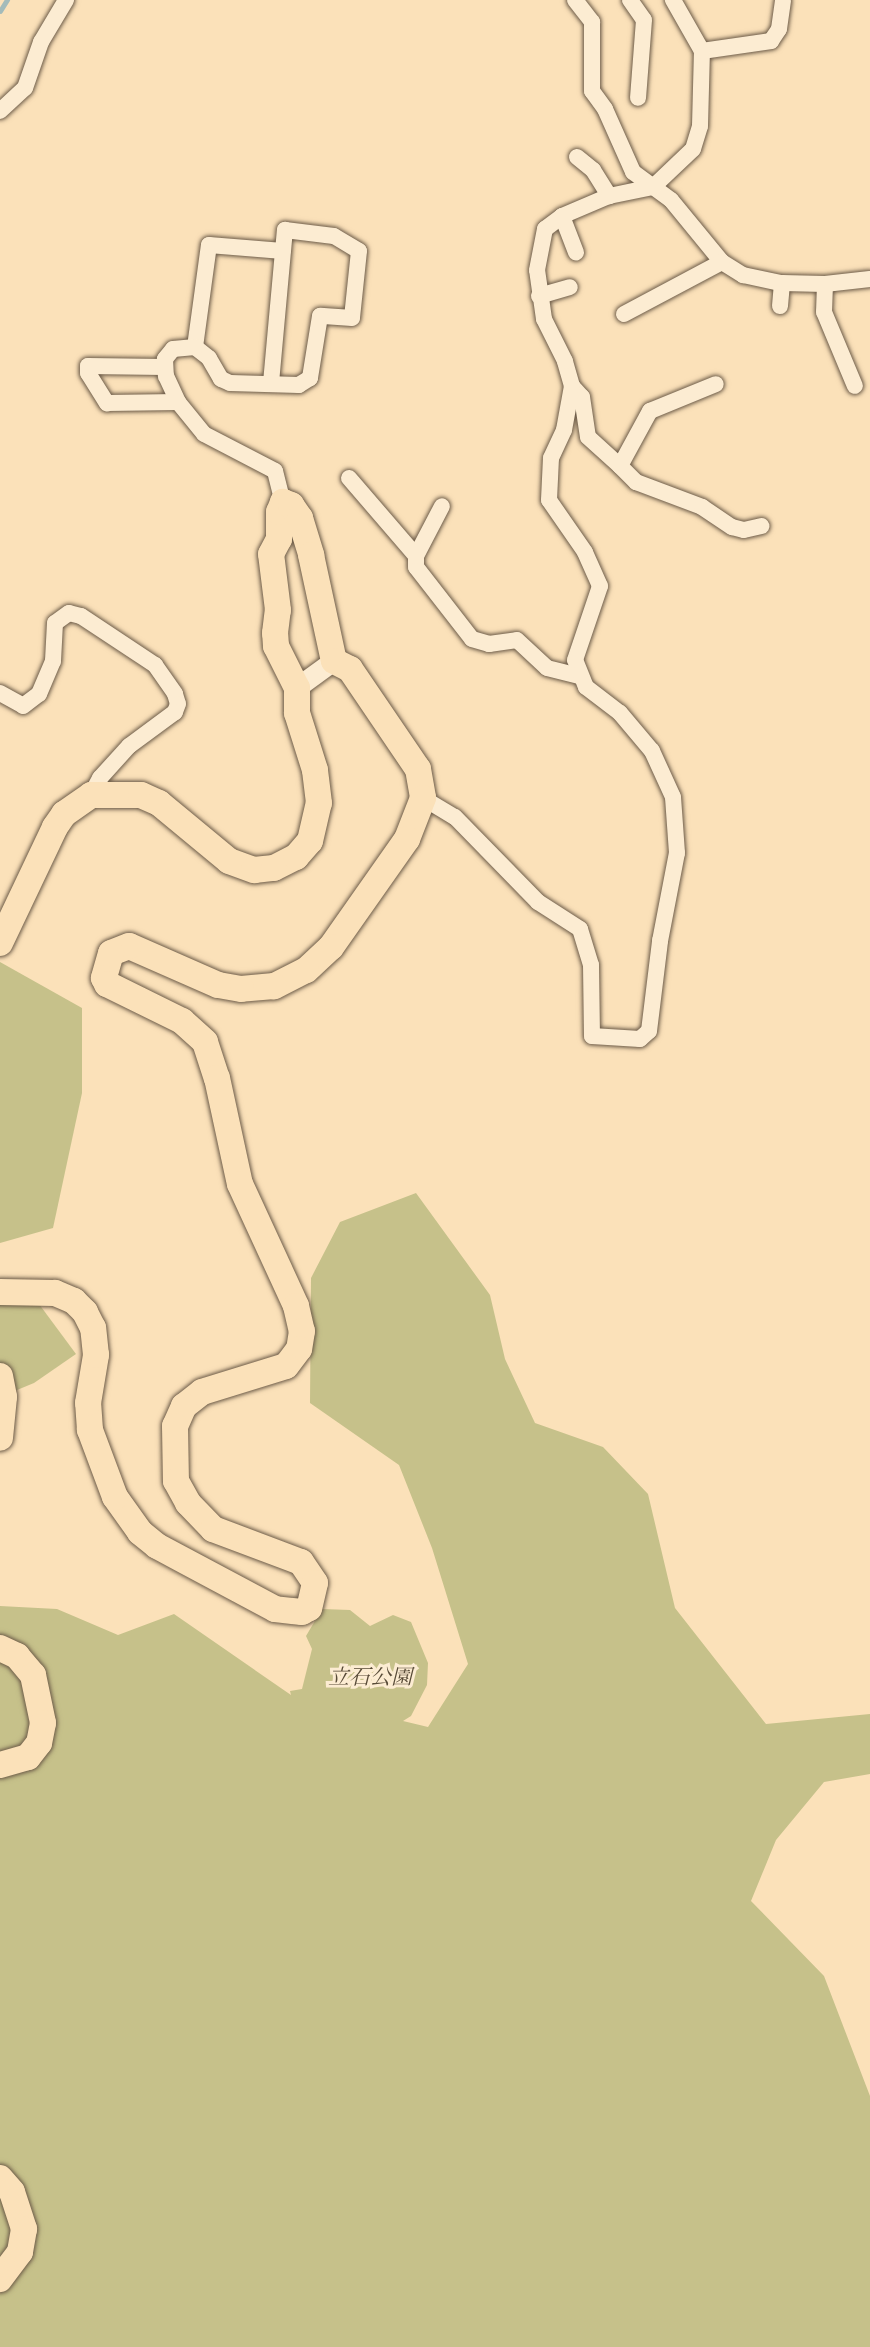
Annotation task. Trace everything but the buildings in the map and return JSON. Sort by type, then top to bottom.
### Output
[{"type":"main road","points":[[0,943],[55,827],[64,814],[91,795],[141,795],[159,803],[229,861],[254,870],[274,868],[296,856],[310,841],[319,803],[315,770],[297,713],[297,688],[276,646],[278,610],[272,554],[279,539],[278,524],[283,502],[291,505],[300,519],[306,538],[334,661],[350,669],[398,736],[418,769],[423,798],[398,856],[332,947],[306,970],[274,986],[241,989],[218,985],[129,946],[111,953],[106,962],[107,984],[182,1022],[205,1042],[217,1078],[234,1166],[296,1306],[302,1331],[299,1349],[286,1366],[202,1392],[184,1406],[175,1426],[176,1481],[188,1503],[213,1529],[301,1562],[315,1583],[309,1608],[302,1612],[275,1609],[157,1546],[140,1532],[115,1497],[90,1430],[89,1394],[96,1355],[93,1328],[86,1312],[74,1301],[55,1293],[0,1292]]},
{"type":"main road","points":[[0,1376],[4,1397],[0,1438]]},
{"type":"main road","points":[[0,1648],[17,1656],[33,1674],[43,1723],[39,1743],[28,1757],[0,1766]]},
{"type":"main road","points":[[0,2178],[12,2192],[24,2229],[20,2253],[0,2279]]},
{"type":"street","points":[[0,111],[26,88],[41,42],[66,0]]},
{"type":"street","points":[[575,0],[592,22],[592,91],[605,109],[633,171],[670,200],[722,262],[743,274],[782,283],[825,284],[870,279]]},
{"type":"street","points":[[630,0],[644,20],[638,98]]},
{"type":"street","points":[[673,0],[702,51],[700,126],[693,149]]},
{"type":"street","points":[[702,51],[771,41],[779,29],[783,0]]},
{"type":"street","points":[[423,798],[455,817],[538,902],[580,929],[591,965],[592,1036],[640,1039],[649,1031],[660,941],[674,872],[678,834],[673,797],[652,751],[620,713],[586,687],[579,675],[575,660],[600,586],[585,552],[549,500],[547,480],[551,458],[564,430],[572,386],[565,361],[544,319],[539,296],[540,246],[545,229],[562,216],[609,196],[653,187],[693,149],[710,139]]},
{"type":"street","points":[[577,157],[593,170],[609,196]]},
{"type":"street","points":[[562,216],[576,252]]},
{"type":"street","points":[[271,383],[285,230],[334,236],[359,251],[352,318],[320,316],[310,378],[300,385],[271,383],[221,379],[209,358],[195,347],[173,349],[164,366],[178,402],[210,440],[250,455],[275,471],[283,502]]},
{"type":"street","points":[[195,347],[209,245],[283,251]]},
{"type":"street","points":[[624,314],[722,262]]},
{"type":"street","points":[[780,306],[782,283]]},
{"type":"street","points":[[825,284],[824,312],[855,386]]},
{"type":"street","points":[[539,296],[570,287]]},
{"type":"street","points":[[164,366],[88,366],[88,373],[107,403],[178,402]]},
{"type":"street","points":[[620,466],[650,411],[716,384]]},
{"type":"street","points":[[572,386],[582,397],[588,437],[636,482],[702,507],[732,526],[744,530],[762,525]]},
{"type":"street","points":[[349,478],[416,556]]},
{"type":"street","points":[[442,506],[416,556],[416,567],[472,639],[489,644],[517,640],[547,668],[579,675]]},
{"type":"street","points":[[0,693],[23,706],[39,694],[53,661],[55,622],[69,613],[81,616],[155,665],[175,694],[175,712],[129,746],[100,778],[91,795]]},
{"type":"street","points":[[297,688],[334,661]]},
{"type":"green space","points":[[0,962],[82,1008],[82,1093],[53,1228],[0,1243]]},
{"type":"green space","name":"立石公園","points":[[416,1193],[490,1295],[505,1359],[535,1423],[603,1447],[648,1494],[675,1608],[766,1724],[870,1714],[870,1774],[824,1782],[776,1840],[751,1901],[824,1976],[870,2096],[870,2347],[0,2347],[0,1606],[57,1609],[118,1635],[174,1614],[291,1695],[290,1691],[302,1689],[312,1649],[306,1636],[322,1609],[350,1610],[370,1626],[393,1615],[411,1622],[428,1663],[427,1685],[411,1716],[403,1721],[428,1727],[468,1664],[432,1548],[399,1465],[310,1403],[311,1278],[340,1222]]},
{"type":"green space","points":[[0,1299],[39,1304],[76,1354],[34,1383],[0,1397]]},
{"type":"waterway","points":[[0,11],[7,0]]}]
